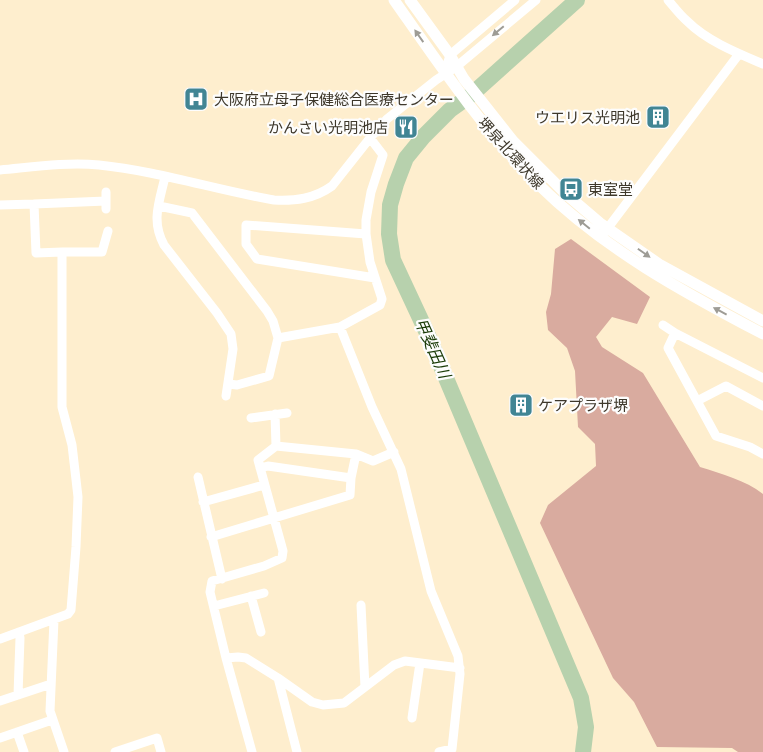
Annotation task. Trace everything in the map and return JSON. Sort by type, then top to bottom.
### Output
[{"type":"main road","name":"堺泉北環状線","points":[[394,0],[445,72],[463,87],[477,105],[498,141],[539,185],[605,233],[763,321]]},
{"type":"main road","name":"堺泉北環状線","points":[[410,0],[450,55],[463,87]]},
{"type":"main road","name":"堺泉北環状線","points":[[605,233],[643,268],[763,334]]},
{"type":"street","points":[[445,72],[450,55],[516,0]]},
{"type":"street","points":[[0,170],[84,164],[140,172],[274,200],[300,200],[323,192],[332,186],[387,119],[445,72],[456,66],[536,0]]},
{"type":"street","points":[[668,0],[688,22],[707,37],[763,64]]},
{"type":"street","points":[[605,233],[739,54]]},
{"type":"street","points":[[278,338],[340,326],[380,305],[382,299],[370,262],[366,220],[371,192],[383,155],[370,138]]},
{"type":"street","points":[[165,177],[156,222],[158,234],[164,245],[231,334],[233,349],[226,396]]},
{"type":"street","points":[[0,205],[34,204],[72,197],[106,201]]},
{"type":"street","points":[[34,204],[36,253],[102,252],[108,231]]},
{"type":"street","points":[[159,206],[192,213],[273,321],[278,338],[269,376],[237,385],[228,384]]},
{"type":"street","points":[[366,234],[246,225],[246,244],[257,259],[374,278]]},
{"type":"street","points":[[0,639],[54,620],[68,614],[71,610],[76,556],[78,497],[72,445],[62,406],[62,252]]},
{"type":"street","points":[[663,325],[763,378]]},
{"type":"street","points":[[340,326],[372,407],[394,452],[408,494],[431,591],[458,656],[460,668],[452,749],[439,752]]},
{"type":"street","points":[[675,333],[668,348],[716,436],[750,447],[763,454]]},
{"type":"street","points":[[697,401],[726,386],[763,406]]},
{"type":"street","points":[[250,418],[287,413]]},
{"type":"street","points":[[275,414],[276,446]]},
{"type":"street","points":[[252,752],[210,592],[212,581],[264,566],[282,558],[284,551],[258,460],[276,446],[356,454],[373,461],[394,452]]},
{"type":"street","points":[[211,537],[350,495],[356,454]]},
{"type":"street","points":[[260,468],[268,466],[351,478]]},
{"type":"street","points":[[198,478],[222,579]]},
{"type":"street","points":[[203,502],[264,485]]},
{"type":"street","points":[[214,606],[264,593]]},
{"type":"street","points":[[251,596],[261,632]]},
{"type":"street","points":[[361,605],[365,687]]},
{"type":"street","points":[[54,620],[50,711],[64,752]]},
{"type":"street","points":[[18,695],[19,632]]},
{"type":"street","points":[[226,658],[246,658],[312,702],[323,705],[344,703],[394,665],[405,661],[460,668]]},
{"type":"street","points":[[412,718],[420,663]]},
{"type":"street","points":[[278,678],[296,752]]},
{"type":"street","points":[[0,701],[51,684]]},
{"type":"street","points":[[0,738],[52,720]]},
{"type":"street","points":[[17,732],[24,752]]},
{"type":"street","points":[[115,752],[157,738],[161,752]]},
{"type":"shaded area","points":[[571,239],[650,297],[637,324],[612,317],[596,337],[602,347],[643,373],[700,467],[741,481],[763,494],[763,752],[738,752],[732,748],[657,747],[634,702],[613,678],[540,523],[548,505],[596,466],[595,444],[578,427],[575,371],[567,348],[548,330],[546,312],[551,294],[555,249]]},
{"type":"waterway","name":"甲斐田川","points":[[577,0],[471,95],[450,110],[424,136],[406,158],[390,205],[389,234],[393,260],[427,333],[581,698],[586,727],[583,752]]},
{"type":"place","name":"大阪府立母子保健総合医療センター","points":[[196,99]]},
{"type":"place","name":"ウエリス光明池","points":[[658,117]]},
{"type":"place","name":"かんさい光明池店","points":[[406,127]]},
{"type":"place","name":"東室堂","points":[[571,189]]},
{"type":"place","name":"ケアプラザ堺","points":[[521,405]]}]
